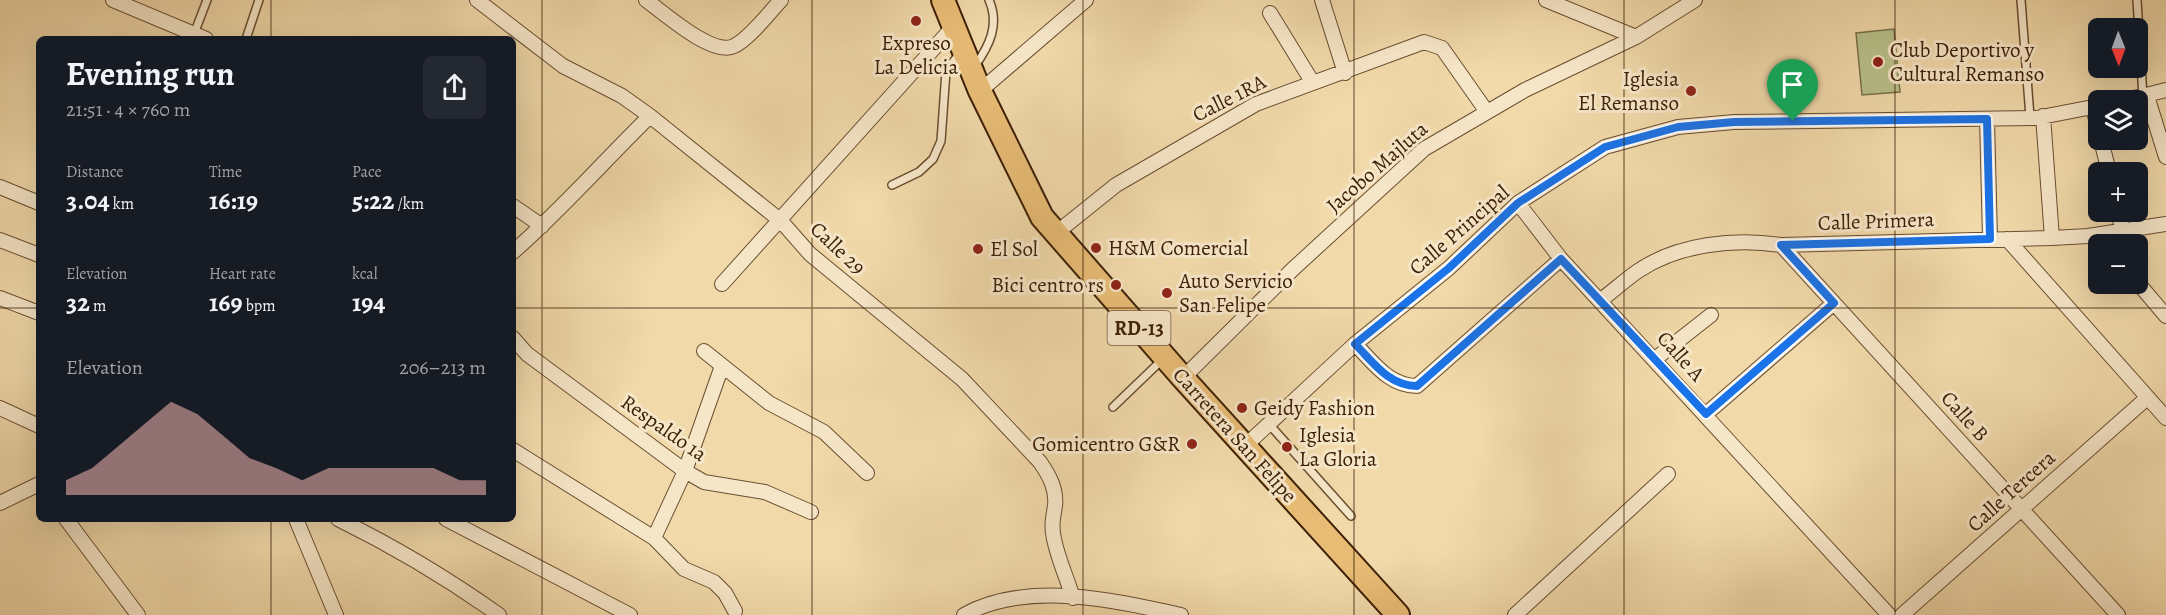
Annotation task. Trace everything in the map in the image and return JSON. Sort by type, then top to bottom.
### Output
[{"type":"main road","name":"Carretera San Felipe","points":[[943,0],[976,81],[1028,194],[1055,234],[1398,615]]},
{"type":"street","points":[[112,0],[200,36]]},
{"type":"street","name":"Calle 29","points":[[477,0],[563,66],[622,96],[650,116],[781,221],[810,254],[962,379],[1040,462],[1050,477],[1054,490],[1055,507],[1051,517],[1053,538],[1073,598]]},
{"type":"street","points":[[646,0],[707,44],[723,49],[737,45],[781,0]]},
{"type":"street","points":[[976,81],[1086,0]]},
{"type":"street","points":[[1322,0],[1345,73]]},
{"type":"street","points":[[1546,0],[1636,37]]},
{"type":"street","name":"Jacobo Majluta","points":[[1184,378],[1293,269],[1424,148],[1525,90],[1636,37],[1695,0]]},
{"type":"street","points":[[1270,14],[1313,83]]},
{"type":"street","points":[[722,284],[953,27]]},
{"type":"street","name":"Calle 1RA","points":[[1055,234],[1116,185],[1256,104],[1424,42],[1442,48],[1487,112]]},
{"type":"street","points":[[2148,96],[2166,90]]},
{"type":"street","points":[[2148,106],[2166,157]]},
{"type":"street","name":"Calle Principal","points":[[1245,446],[1355,344],[1449,268],[1518,203],[1605,147],[1678,127],[1734,122],[2037,117],[2088,107]]},
{"type":"street","points":[[516,249],[542,226],[650,116]]},
{"type":"street","points":[[2037,117],[2052,238]]},
{"type":"street","points":[[1987,119],[1990,239]]},
{"type":"street","points":[[0,187],[36,202]]},
{"type":"street","name":"Calle A","points":[[1518,203],[1561,259],[1889,615]]},
{"type":"street","points":[[516,208],[542,226]]},
{"type":"street","points":[[2121,222],[2123,231]]},
{"type":"street","name":"Calle Primera","points":[[2115,234],[2166,224]]},
{"type":"street","name":"Calle Primera","points":[[1601,300],[1639,270],[1672,253],[1753,241],[1781,245],[1990,239],[2088,240]]},
{"type":"street","points":[[2007,239],[2166,418]]},
{"type":"street","points":[[0,240],[36,254]]},
{"type":"street","name":"Calle B","points":[[1781,245],[2118,615]]},
{"type":"street","points":[[1355,344],[1386,375],[1401,386],[1417,386],[1561,259]]},
{"type":"street","points":[[2147,294],[2166,316]]},
{"type":"street","points":[[0,298],[36,312]]},
{"type":"street","points":[[1706,414],[1834,303]]},
{"type":"street","points":[[1655,359],[1711,315]]},
{"type":"street","name":"Respaldo 1a","points":[[516,341],[527,354],[685,471],[704,482],[765,492],[811,513]]},
{"type":"street","points":[[704,351],[769,403],[824,432],[867,473]]},
{"type":"street","points":[[654,538],[685,471],[722,366]]},
{"type":"street","name":"Calle Tercera","points":[[1902,615],[2147,398]]},
{"type":"street","points":[[0,408],[36,425]]},
{"type":"street","points":[[516,452],[654,538],[684,569],[714,582],[725,593],[735,611]]},
{"type":"street","points":[[1515,615],[1668,474]]},
{"type":"street","points":[[0,503],[36,485]]},
{"type":"street","points":[[68,522],[138,615]]},
{"type":"street","points":[[297,522],[336,615]]},
{"type":"street","points":[[344,522],[423,565],[499,615]]},
{"type":"street","points":[[452,522],[630,615]]},
{"type":"street","points":[[964,615],[986,603],[1022,596],[1073,598],[1147,607],[1181,615]]},
{"type":"lane","points":[[200,36],[207,0]]},
{"type":"lane","points":[[247,36],[258,0]]},
{"type":"lane","points":[[976,81],[994,27],[994,10],[989,0]]},
{"type":"lane","points":[[2021,0],[2037,117]]},
{"type":"lane","points":[[2137,0],[2144,90]]},
{"type":"lane","points":[[892,185],[919,172],[933,159],[940,141],[946,71],[963,50]]},
{"type":"lane","points":[[1113,407],[1165,358]]},
{"type":"lane","points":[[1269,424],[1351,516]]},
{"type":"green space","name":"Club Deportivo y Cultural Remanso","points":[[1894,29],[1900,92],[1862,95],[1856,33]]},
{"type":"place","name":"Expreso La Delicia","points":[[916,21]]},
{"type":"place","name":"Club Deportivo y Cultural Remanso","points":[[1878,62]]},
{"type":"place","name":"Iglesia El Remanso","points":[[1691,91]]},
{"type":"place","name":"H&M Comercial","points":[[1096,248]]},
{"type":"place","name":"El Sol","points":[[978,249]]},
{"type":"place","name":"Bici centro rs","points":[[1116,285]]},
{"type":"place","name":"Auto Servicio San Felipe","points":[[1167,293]]},
{"type":"place","name":"Geidy Fashion","points":[[1242,408]]},
{"type":"place","name":"Gomicentro G&R","points":[[1192,444]]},
{"type":"place","name":"Iglesia La Gloria","points":[[1287,447]]},
{"type":"route","points":[[1987,119],[1990,239],[1781,245],[1834,303],[1706,414],[1561,259],[1455,355],[1417,386],[1401,386],[1386,375],[1355,344],[1449,268],[1518,203],[1605,147],[1678,127],[1734,122],[1793,121],[1987,119]]}]
